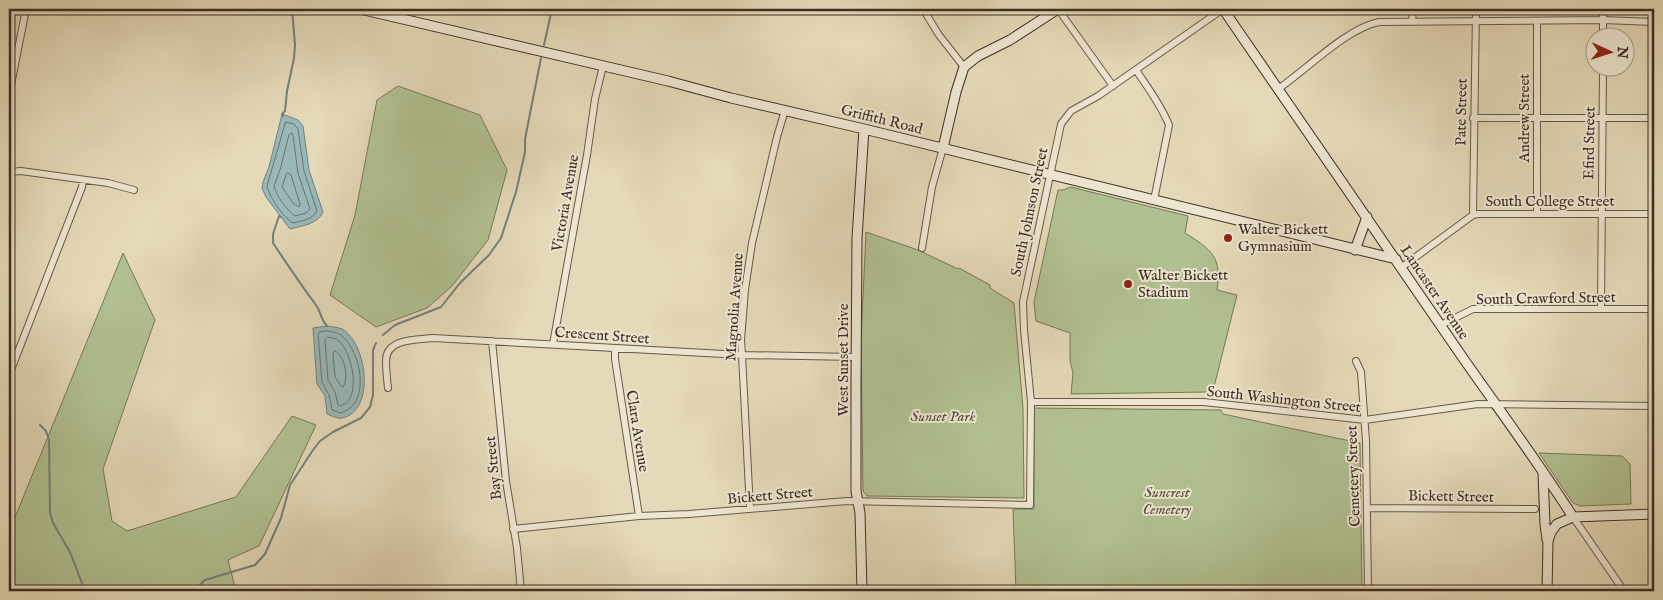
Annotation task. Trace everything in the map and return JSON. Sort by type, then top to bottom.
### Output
[{"type":"street","points":[[9,95],[12,66],[26,9]]},
{"type":"street","name":"Griffith Road","points":[[360,9],[943,148],[1396,259]]},
{"type":"street","points":[[923,9],[939,35],[964,67]]},
{"type":"street","points":[[922,248],[931,193],[964,67],[978,56],[1024,32],[1058,9],[1113,86]]},
{"type":"street","name":"South Johnson Street","points":[[1030,505],[1030,402],[1023,302],[1061,124],[1071,111],[1113,86],[1223,9]]},
{"type":"street","name":"Lancaster Avenue","points":[[1223,9],[1624,591]]},
{"type":"street","points":[[1412,22],[1413,9]]},
{"type":"street","name":"Pate Street","points":[[1473,215],[1476,9]]},
{"type":"street","points":[[1603,9],[1603,28]]},
{"type":"street","points":[[1278,89],[1348,37],[1369,24],[1379,22],[1603,20],[1654,22]]},
{"type":"street","name":"Andrew Street","points":[[1537,22],[1537,214]]},
{"type":"street","name":"Victoria Avenue","points":[[552,344],[587,155],[595,99],[603,66]]},
{"type":"street","points":[[1136,70],[1160,107],[1169,125],[1154,200]]},
{"type":"street","name":"Efird Street","points":[[1600,309],[1603,78]]},
{"type":"street","name":"Magnolia Avenue","points":[[750,509],[741,340],[745,290],[752,243],[776,137],[785,110]]},
{"type":"street","points":[[1473,118],[1654,118]]},
{"type":"street","name":"West Sunset Drive","points":[[862,591],[858,501],[856,357],[858,238],[864,129]]},
{"type":"street","points":[[9,172],[21,171],[108,183],[134,190]]},
{"type":"street","points":[[9,375],[82,187],[83,180]]},
{"type":"street","name":"South College Street","points":[[1402,267],[1473,215],[1654,214]]},
{"type":"street","points":[[1355,250],[1368,217]]},
{"type":"street","name":"South Crawford Street","points":[[1441,325],[1473,309],[1654,309]]},
{"type":"street","name":"Crescent Street","points":[[388,388],[386,360],[391,346],[412,340],[433,338],[742,355],[856,357]]},
{"type":"street","name":"Bay Street","points":[[492,341],[506,481],[521,591]]},
{"type":"street","name":"Clara Avenue","points":[[615,348],[614,358],[639,516]]},
{"type":"street","name":"Cemetery Street","points":[[1356,361],[1361,372],[1364,420],[1368,591]]},
{"type":"street","name":"South Washington Street","points":[[1030,402],[1197,402],[1364,420],[1478,404],[1654,406]]},
{"type":"street","points":[[1543,471],[1545,524],[1548,541],[1547,591]]},
{"type":"street","name":"Bickett Street","points":[[513,529],[639,516],[858,501],[1030,505]]},
{"type":"street","name":"Bickett Street","points":[[1367,508],[1535,510]]},
{"type":"street","points":[[1548,541],[1551,532],[1557,524],[1572,517],[1654,514]]},
{"type":"green space","points":[[398,86],[480,115],[507,170],[488,240],[452,286],[427,308],[376,327],[330,295],[355,215],[377,100]]},
{"type":"green space","name":"Walter Bickett Stadium","points":[[1071,187],[1188,216],[1185,233],[1202,244],[1213,255],[1216,262],[1218,270],[1217,290],[1237,295],[1214,387],[1208,392],[1071,394],[1073,373],[1070,361],[1070,333],[1036,321],[1034,302],[1058,190]]},
{"type":"green space","name":"Sunset Park","points":[[866,232],[918,250],[959,268],[990,285],[990,288],[1014,303],[1023,409],[1024,498],[867,496],[863,491],[861,339]]},
{"type":"green space","points":[[123,253],[155,320],[103,469],[112,521],[127,531],[236,497],[292,416],[316,425],[259,546],[228,560],[236,591],[9,591],[9,532]]},
{"type":"green space","name":"Suncrest Cemetery","points":[[1034,408],[1221,410],[1223,414],[1360,443],[1362,591],[1016,591],[1013,509],[1034,509]]},
{"type":"green space","points":[[1539,453],[1622,456],[1630,464],[1631,504],[1580,506],[1573,503]]},
{"type":"water","points":[[282,114],[298,120],[303,126],[309,170],[323,212],[314,222],[290,229],[266,197],[262,188]]},
{"type":"water","points":[[327,326],[342,329],[351,337],[362,361],[364,390],[360,403],[353,413],[342,418],[327,414],[325,396],[317,384],[313,328]]},
{"type":"waterway","points":[[283,116],[294,58],[295,45],[292,9]]},
{"type":"waterway","points":[[544,45],[552,9]]},
{"type":"waterway","points":[[383,335],[395,325],[441,307],[460,283],[489,255],[501,238],[516,192],[525,152],[525,139],[541,58]]},
{"type":"waterway","points":[[281,217],[279,216],[273,234],[273,243],[316,305],[327,326]]},
{"type":"waterway","points":[[193,591],[205,580],[255,565],[265,554],[281,518],[290,485],[313,450],[320,441],[333,432],[361,418],[370,407],[373,395],[373,350],[376,343]]},
{"type":"waterway","points":[[40,425],[46,431],[49,440],[50,513],[53,523],[70,552],[85,591]]},
{"type":"place","name":"Walter Bickett Gymnasium","points":[[1228,238]]},
{"type":"place","name":"Walter Bickett Stadium","points":[[1128,284]]}]
